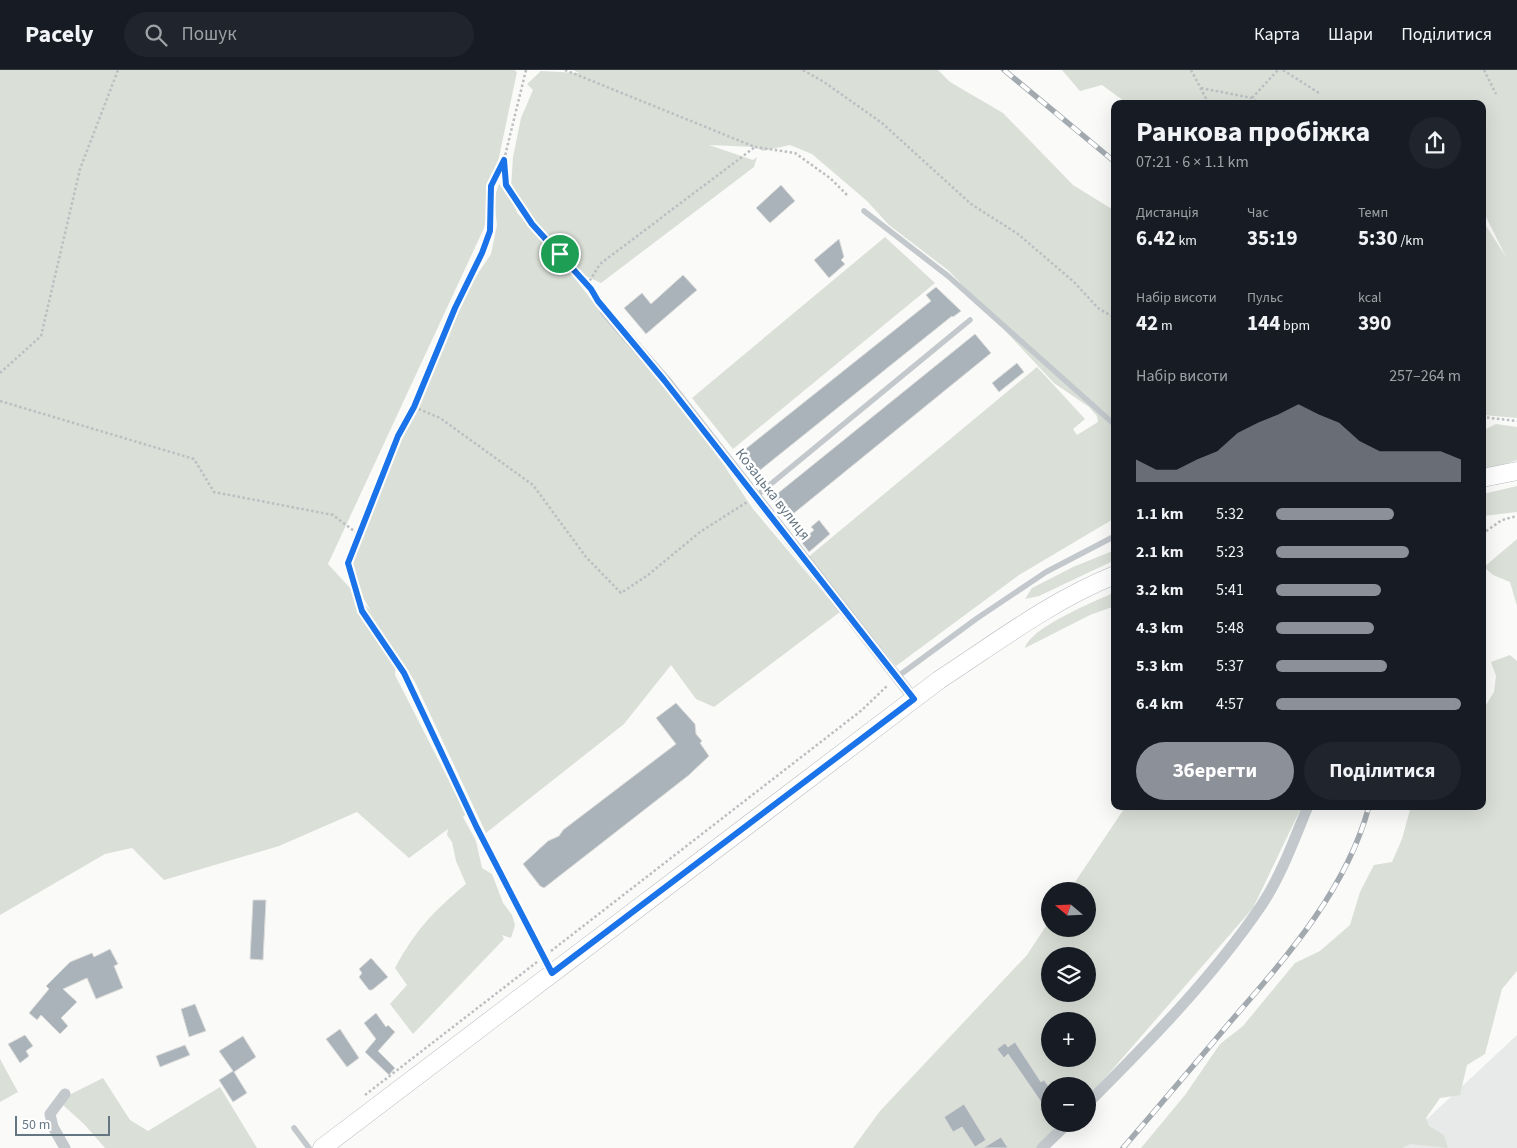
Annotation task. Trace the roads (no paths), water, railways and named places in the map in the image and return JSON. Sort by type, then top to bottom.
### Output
[{"type":"main road","points":[[1486,477],[1517,471]]},
{"type":"main road","points":[[322,1148],[914,699],[1025,623],[1095,583],[1111,577]]},
{"type":"street","name":"Козацька вулиця","points":[[605,311],[664,380],[914,699]]},
{"type":"street","points":[[1096,1094],[1204,979],[1262,905],[1282,867],[1306,810]]},
{"type":"street","points":[[65,1094],[50,1114],[53,1127],[66,1148]]},
{"type":"street","points":[[1042,1148],[1059,1132]]},
{"type":"lane","points":[[864,211],[948,276],[1111,422]]},
{"type":"lane","points":[[755,497],[970,320]]},
{"type":"lane","points":[[897,677],[976,619],[1046,572],[1111,538]]},
{"type":"lane","points":[[536,942],[552,973]]},
{"type":"lane","points":[[294,1128],[310,1148]]},
{"type":"railway","points":[[1004,70],[1111,159]]},
{"type":"railway","points":[[1123,1148],[1273,972],[1312,921],[1346,866],[1368,810]]}]
